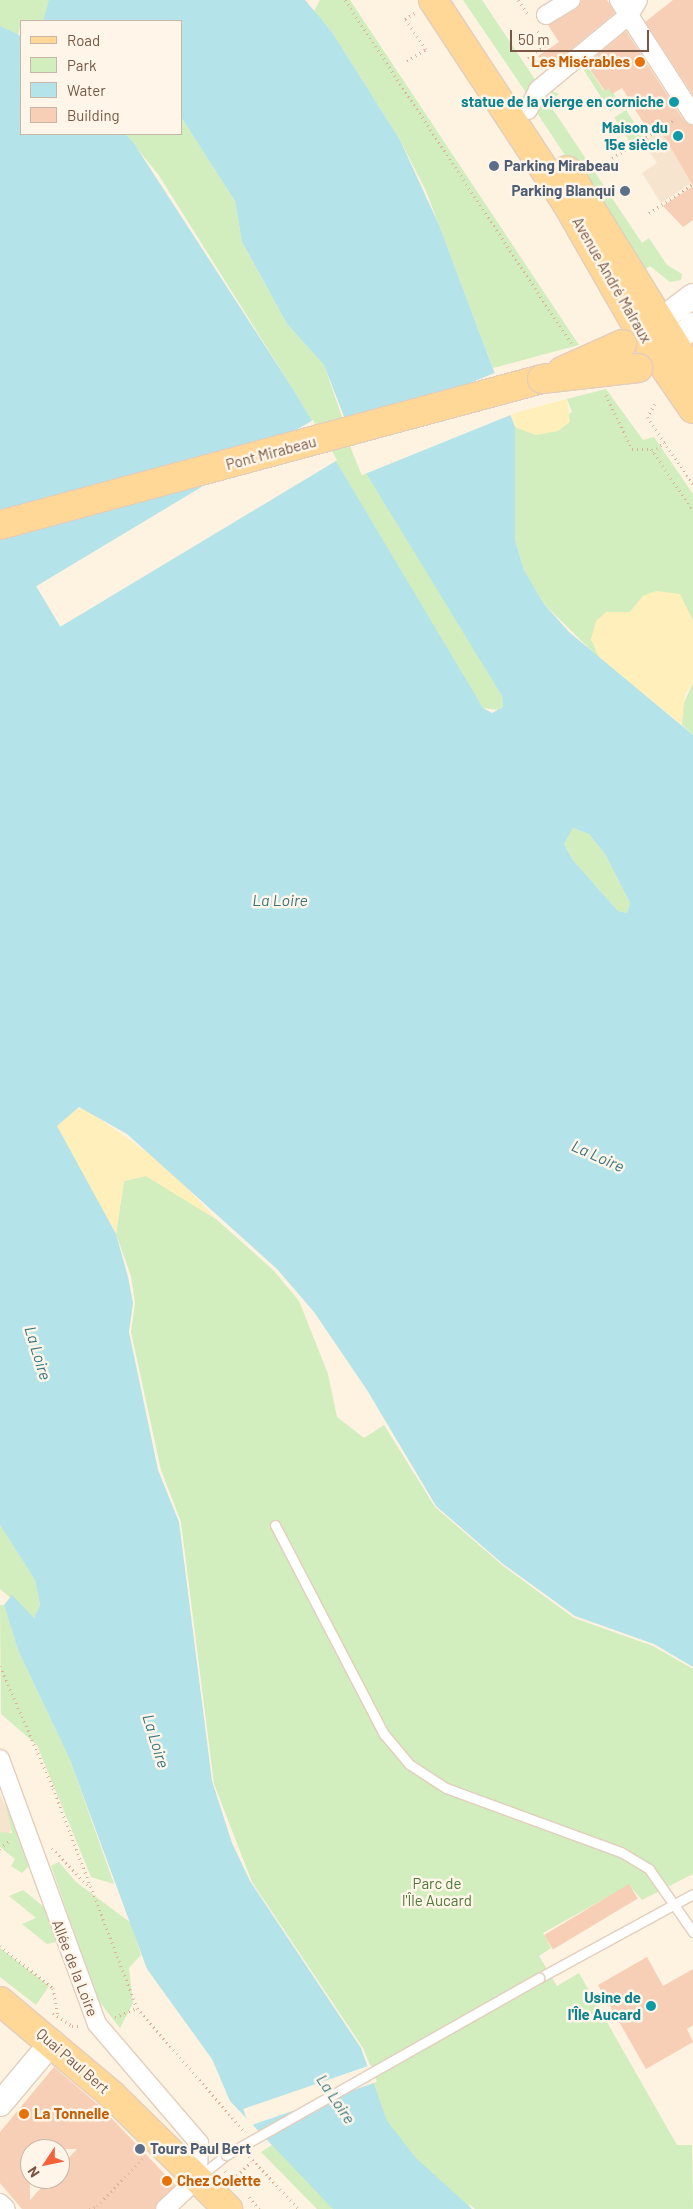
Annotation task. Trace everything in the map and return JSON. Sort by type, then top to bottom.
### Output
[{"type":"main road","name":"Avenue André Malraux","points":[[455,0],[528,110],[642,332]]},
{"type":"main road","name":"Avenue André Malraux","points":[[426,5],[567,204],[642,332],[666,348],[693,374]]},
{"type":"main road","name":"Pont Mirabeau","points":[[542,379],[642,332]]},
{"type":"main road","name":"Avenue André Malraux","points":[[666,348],[693,410]]},
{"type":"main road","name":"Pont Mirabeau","points":[[0,525],[542,379],[666,348]]},
{"type":"main road","name":"Quai Paul Bert","points":[[0,2001],[55,2029],[218,2190]]},
{"type":"street","points":[[546,15],[571,0]]},
{"type":"street","points":[[619,0],[633,7],[691,113]]},
{"type":"street","points":[[528,110],[538,90],[633,7]]},
{"type":"street","points":[[642,332],[693,296]]},
{"type":"street","name":"Allée de la Loire","points":[[0,1759],[7,1790],[97,2024],[199,2143],[218,2190]]},
{"type":"street","points":[[0,2104],[55,2029]]},
{"type":"street","points":[[165,2209],[218,2190]]},
{"type":"street","points":[[0,2203],[6,2209]]},
{"type":"lane","points":[[275,1526],[384,1734],[409,1764],[446,1788],[622,1852],[649,1869],[676,1903],[693,1932]]},
{"type":"lane","points":[[218,2190],[226,2155],[539,1978],[693,1894]]},
{"type":"path","points":[[345,0],[576,350]]},
{"type":"path","points":[[518,0],[547,44],[528,58]]},
{"type":"path","points":[[407,61],[426,49],[405,19],[426,5]]},
{"type":"path","points":[[612,158],[691,113]]},
{"type":"path","points":[[649,213],[693,184]]},
{"type":"path","points":[[603,390],[632,449],[653,452],[693,510]]},
{"type":"path","points":[[655,404],[647,417],[693,484]]},
{"type":"path","points":[[653,452],[665,442]]},
{"type":"path","points":[[0,1666],[91,1889],[137,2008],[238,2123],[245,2138]]},
{"type":"path","points":[[30,1846],[44,1839],[91,1889]]},
{"type":"path","points":[[0,1946],[53,1988],[55,2029]]},
{"type":"path","points":[[97,2024],[137,2008]]},
{"type":"path","points":[[247,2146],[251,2162],[300,2209]]},
{"type":"path","points":[[89,2209],[98,2206],[147,2154]]},
{"type":"path","points":[[218,2190],[251,2162]]},
{"type":"shaded area","points":[[685,115],[693,127],[693,182],[661,203],[642,173],[657,163],[643,142]]},
{"type":"shaded area","points":[[0,1794],[13,1822],[9,1834],[0,1832]]},
{"type":"green space","points":[[0,0],[49,0],[50,9],[44,20],[20,20],[18,37],[0,26]]},
{"type":"green space","points":[[320,0],[350,0],[579,345],[493,368],[426,191],[400,140],[332,32],[313,13]]},
{"type":"green space","points":[[463,0],[482,0],[536,81],[527,94]]},
{"type":"green space","points":[[587,66],[604,91],[609,88],[622,104],[610,111],[583,69]]},
{"type":"green space","points":[[550,90],[559,94],[548,102],[642,243],[649,238],[667,265],[682,274],[681,280],[670,282],[650,266],[643,271],[622,241],[537,113],[537,103]]},
{"type":"green space","points":[[626,110],[643,136],[631,144],[614,118]]},
{"type":"green space","points":[[182,119],[235,201],[242,242],[287,324],[324,365],[342,417],[502,696],[503,707],[498,710],[483,708],[473,693],[293,389],[158,174],[126,135],[182,135]]},
{"type":"green space","points":[[606,389],[643,440],[654,437],[693,494],[693,621],[680,595],[643,596],[630,612],[606,612],[591,639],[600,659],[544,604],[524,570],[515,540],[515,427],[536,435],[572,412],[567,399]]},
{"type":"green space","points":[[693,683],[693,735],[682,725],[682,707]]},
{"type":"green space","points":[[573,828],[589,834],[605,854],[630,903],[627,913],[618,911],[572,859],[564,844]]},
{"type":"green space","name":"Parc de l'Île Aucard","points":[[146,1176],[216,1219],[274,1271],[299,1301],[328,1374],[337,1417],[364,1438],[384,1425],[435,1507],[502,1565],[574,1618],[653,1646],[693,1669],[693,1874],[642,1900],[629,1885],[543,1933],[551,1948],[539,1956],[557,1986],[579,1973],[677,2145],[692,2145],[693,2209],[475,2209],[468,2203],[471,2209],[317,2209],[261,2152],[375,2077],[363,2048],[252,1882],[214,1784],[181,1522],[161,1470],[131,1332],[135,1303],[131,1276],[116,1234],[124,1181]]},
{"type":"green space","points":[[0,1525],[35,1580],[40,1605],[34,1618],[0,1589]]},
{"type":"green space","points":[[0,1605],[4,1605],[18,1650],[70,1760],[114,1884],[91,1877],[37,1745],[1,1714]]},
{"type":"green space","points":[[4,1798],[29,1866],[22,1873],[11,1866],[15,1859],[0,1847],[0,1832],[12,1833]]},
{"type":"green space","points":[[59,1862],[76,1882],[131,1923],[141,1955],[129,1968],[133,2003],[120,2028],[98,2000],[51,1866]]},
{"type":"green space","points":[[23,1890],[44,1907],[56,1942],[47,1944],[22,1924],[36,1918],[9,1896]]},
{"type":"green space","points":[[0,1948],[49,1986],[36,2005],[0,1977]]},
{"type":"sand","points":[[567,399],[570,422],[558,431],[536,435],[515,427],[511,414]]},
{"type":"sand","points":[[656,591],[680,594],[693,621],[693,683],[685,694],[682,725],[600,659],[591,639],[596,621],[606,612],[630,612],[643,596]]},
{"type":"sand","points":[[84,1108],[164,1164],[216,1219],[146,1176],[124,1181],[116,1234],[58,1136],[57,1126],[74,1109]]},
{"type":"water","name":"La Loire","points":[[49,0],[305,0],[332,32],[400,140],[439,225],[515,427],[515,540],[524,570],[544,604],[569,632],[693,735],[693,1667],[654,1644],[575,1616],[503,1564],[436,1506],[367,1390],[314,1312],[277,1269],[127,1134],[79,1107],[57,1126],[116,1234],[128,1277],[133,1303],[129,1332],[158,1470],[179,1522],[212,1781],[232,1843],[250,1881],[361,2048],[387,2121],[416,2158],[472,2209],[333,2209],[230,2101],[212,2059],[147,1969],[70,1760],[18,1650],[4,1605],[12,1595],[34,1618],[40,1605],[35,1580],[0,1525],[0,26],[20,36],[20,135],[126,135],[133,142],[293,389],[483,708],[492,713],[503,707],[502,696],[366,473],[324,365],[287,324],[242,242],[235,201],[182,119],[182,20],[43,20]],"holes":[[[573,828],[589,834],[605,854],[630,903],[627,913],[618,911],[572,859],[564,844]]]},
{"type":"pier","points":[[497,372],[514,414],[362,475],[345,433]]},
{"type":"pier","points":[[313,420],[337,460],[60,627],[36,586]]},
{"type":"pier","points":[[371,2065],[377,2082],[249,2126],[243,2109]]},
{"type":"building","points":[[582,0],[607,0],[615,13],[546,70],[538,56],[559,42],[548,25],[576,9]]},
{"type":"building","points":[[673,0],[693,0],[693,95],[645,22]]},
{"type":"building","points":[[626,31],[684,121],[693,126],[693,186],[658,127],[649,132],[622,88],[612,94],[609,88],[605,91],[586,64]]},
{"type":"building","points":[[693,186],[693,220],[683,227],[663,206]]},
{"type":"building","points":[[629,1884],[638,1899],[553,1950],[544,1935]]},
{"type":"building","name":"Usine de l'Île Aucard","points":[[647,1957],[663,1986],[693,1969],[693,2025],[687,2029],[693,2042],[646,2069],[598,1985]]},
{"type":"building","points":[[54,2067],[101,2107],[175,2185],[155,2209],[22,2209],[0,2183],[0,2132]]},
{"type":"place","name":"Les Misérables","points":[[640,62]]},
{"type":"place","name":"statue de la vierge en corniche","points":[[674,102]]},
{"type":"place","name":"Maison du 15e siècle","points":[[678,136]]},
{"type":"place","name":"Parking Mirabeau","points":[[494,166]]},
{"type":"place","name":"Parking Blanqui","points":[[625,191]]},
{"type":"place","name":"Usine de l'Île Aucard","points":[[651,2006]]},
{"type":"place","name":"La Tonnelle","points":[[24,2114]]},
{"type":"place","name":"Tours Paul Bert","points":[[140,2149]]},
{"type":"place","name":"Chez Colette","points":[[167,2181]]}]
